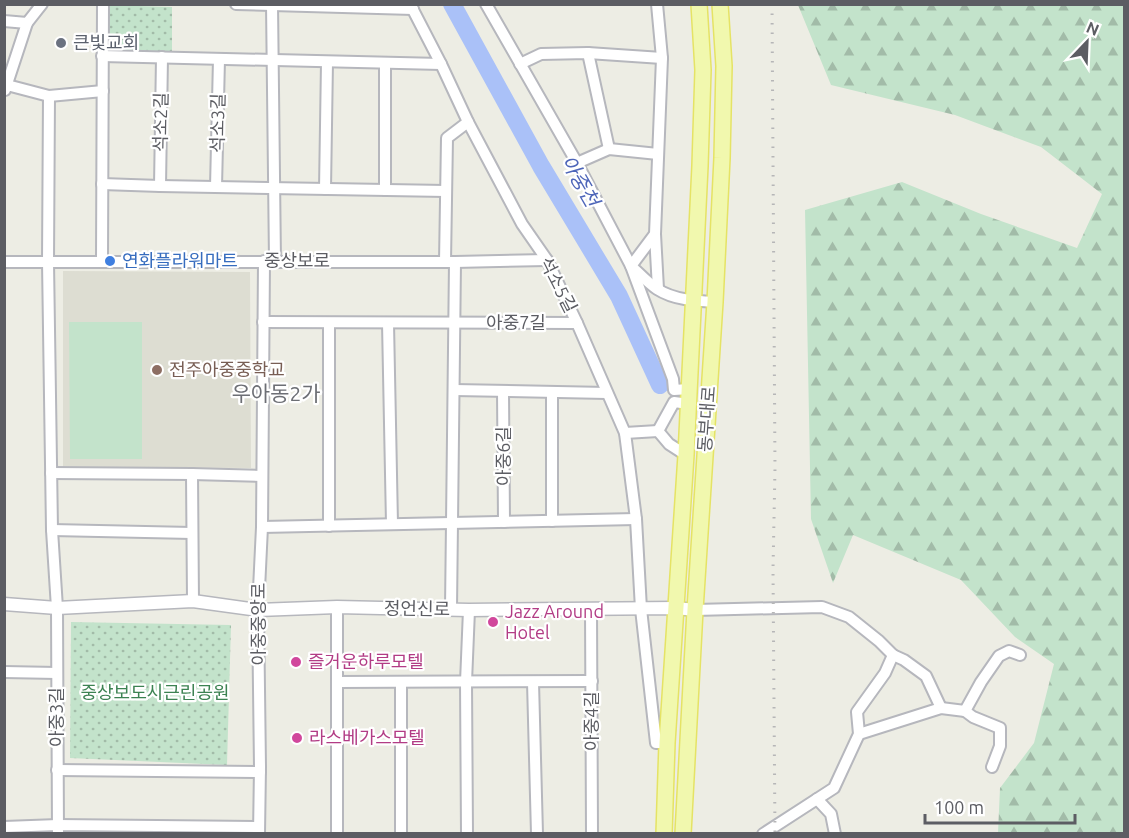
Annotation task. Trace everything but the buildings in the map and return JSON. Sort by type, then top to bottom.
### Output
[{"type":"main road","name":"동부대로","points":[[664,834],[667,743],[686,455],[682,397],[692,300],[700,166],[703,70],[699,4]]},
{"type":"main road","name":"동부대로","points":[[683,834],[722,158],[724,66],[720,4]]},
{"type":"street","points":[[42,4],[27,22],[6,88],[49,96],[103,91]]},
{"type":"street","points":[[102,262],[103,4]]},
{"type":"street","points":[[236,4],[273,5],[274,187],[269,261]]},
{"type":"street","points":[[657,4],[662,58],[655,234],[658,290]]},
{"type":"street","name":"석소5길","points":[[273,5],[349,8],[411,7],[522,224],[547,260],[578,323],[624,433],[636,519],[641,609],[656,743],[667,743]]},
{"type":"street","points":[[486,5],[577,163],[631,266],[673,379],[682,397],[658,431]]},
{"type":"street","points":[[4,21],[27,22]]},
{"type":"street","points":[[520,64],[541,54],[662,58]]},
{"type":"street","points":[[588,54],[609,149]]},
{"type":"street","points":[[102,56],[441,64]]},
{"type":"street","name":"석소2길","points":[[160,186],[162,57]]},
{"type":"street","name":"석소3길","points":[[216,187],[219,59]]},
{"type":"street","points":[[325,189],[327,62]]},
{"type":"street","points":[[385,63],[385,190]]},
{"type":"street","points":[[48,262],[49,96]]},
{"type":"street","points":[[451,609],[454,323],[446,191],[447,138],[468,122]]},
{"type":"street","points":[[577,163],[609,149],[658,154]]},
{"type":"street","points":[[102,184],[446,191]]},
{"type":"street","points":[[631,266],[655,234]]},
{"type":"street","name":"중상보로","points":[[4,262],[547,260]]},
{"type":"street","name":"아중중앙로","points":[[259,830],[258,610],[262,527],[263,322],[269,261]]},
{"type":"street","name":"아중3길","points":[[48,262],[52,530],[57,608],[58,830]]},
{"type":"street","points":[[631,266],[658,290],[670,296],[715,302]]},
{"type":"street","name":"아중7길","points":[[263,322],[578,323]]},
{"type":"street","points":[[328,323],[329,526]]},
{"type":"street","points":[[388,323],[392,524]]},
{"type":"street","points":[[454,390],[607,393]]},
{"type":"street","name":"아중6길","points":[[503,391],[504,522]]},
{"type":"street","points":[[552,392],[552,521]]},
{"type":"street","points":[[624,433],[658,431]]},
{"type":"street","points":[[658,431],[669,444],[686,455]]},
{"type":"street","points":[[51,473],[262,476]]},
{"type":"street","points":[[192,474],[193,601]]},
{"type":"street","points":[[262,527],[636,519]]},
{"type":"street","points":[[52,530],[192,533]]},
{"type":"street","name":"정언신로","points":[[4,604],[57,608],[193,601],[258,610],[337,607],[469,610],[676,608],[695,610]]},
{"type":"street","points":[[337,607],[337,834]]},
{"type":"street","points":[[695,610],[822,607],[849,617],[893,655],[926,676],[941,708]]},
{"type":"street","name":"아중4길","points":[[591,609],[592,834]]},
{"type":"street","points":[[467,834],[466,682],[469,610]]},
{"type":"street","points":[[965,711],[999,656],[1009,651],[1020,655]]},
{"type":"street","points":[[763,834],[834,788],[859,734],[857,712],[885,673],[893,655]]},
{"type":"street","points":[[4,672],[57,673]]},
{"type":"street","points":[[337,682],[592,681]]},
{"type":"street","points":[[401,682],[401,834]]},
{"type":"street","points":[[533,682],[537,834]]},
{"type":"street","points":[[859,734],[941,708],[965,711],[973,717],[1000,728],[1000,746],[992,767]]},
{"type":"street","points":[[57,770],[260,772]]},
{"type":"street","points":[[817,799],[831,814],[835,834]]},
{"type":"street","points":[[4,827],[58,830],[259,830]]},
{"type":"shaded area","name":"전주아중중학교","points":[[63,271],[250,272],[251,468],[63,467]]},
{"type":"green space","points":[[106,5],[172,7],[172,54],[105,53]]},
{"type":"green space","points":[[798,5],[1124,5],[1124,833],[998,833],[1000,788],[1034,743],[1054,664],[1015,637],[961,580],[853,535],[833,583],[811,519],[805,210],[902,182],[981,214],[1077,248],[1102,194],[1041,147],[955,115],[831,85]]},
{"type":"green space","points":[[69,322],[142,322],[142,459],[70,459]]},
{"type":"green space","name":"중상보도시근린공원","points":[[71,622],[231,625],[227,765],[70,758]]},
{"type":"waterway","name":"아중천","points":[[452,4],[541,166],[619,296],[660,385]]},
{"type":"railway","points":[[772,4],[775,834]]},
{"type":"place","name":"큰빛교회","points":[[61,43]]},
{"type":"place","name":"연화플라워마트","points":[[110,261]]},
{"type":"place","name":"전주아중중학교","points":[[157,370]]},
{"type":"place","name":"Jazz Around Hotel","points":[[493,622]]},
{"type":"place","name":"즐거운하루모텔","points":[[296,662]]},
{"type":"place","name":"라스베가스모텔","points":[[297,738]]},
{"type":"district","name":"우아동2가","points":[[276,394]]}]
